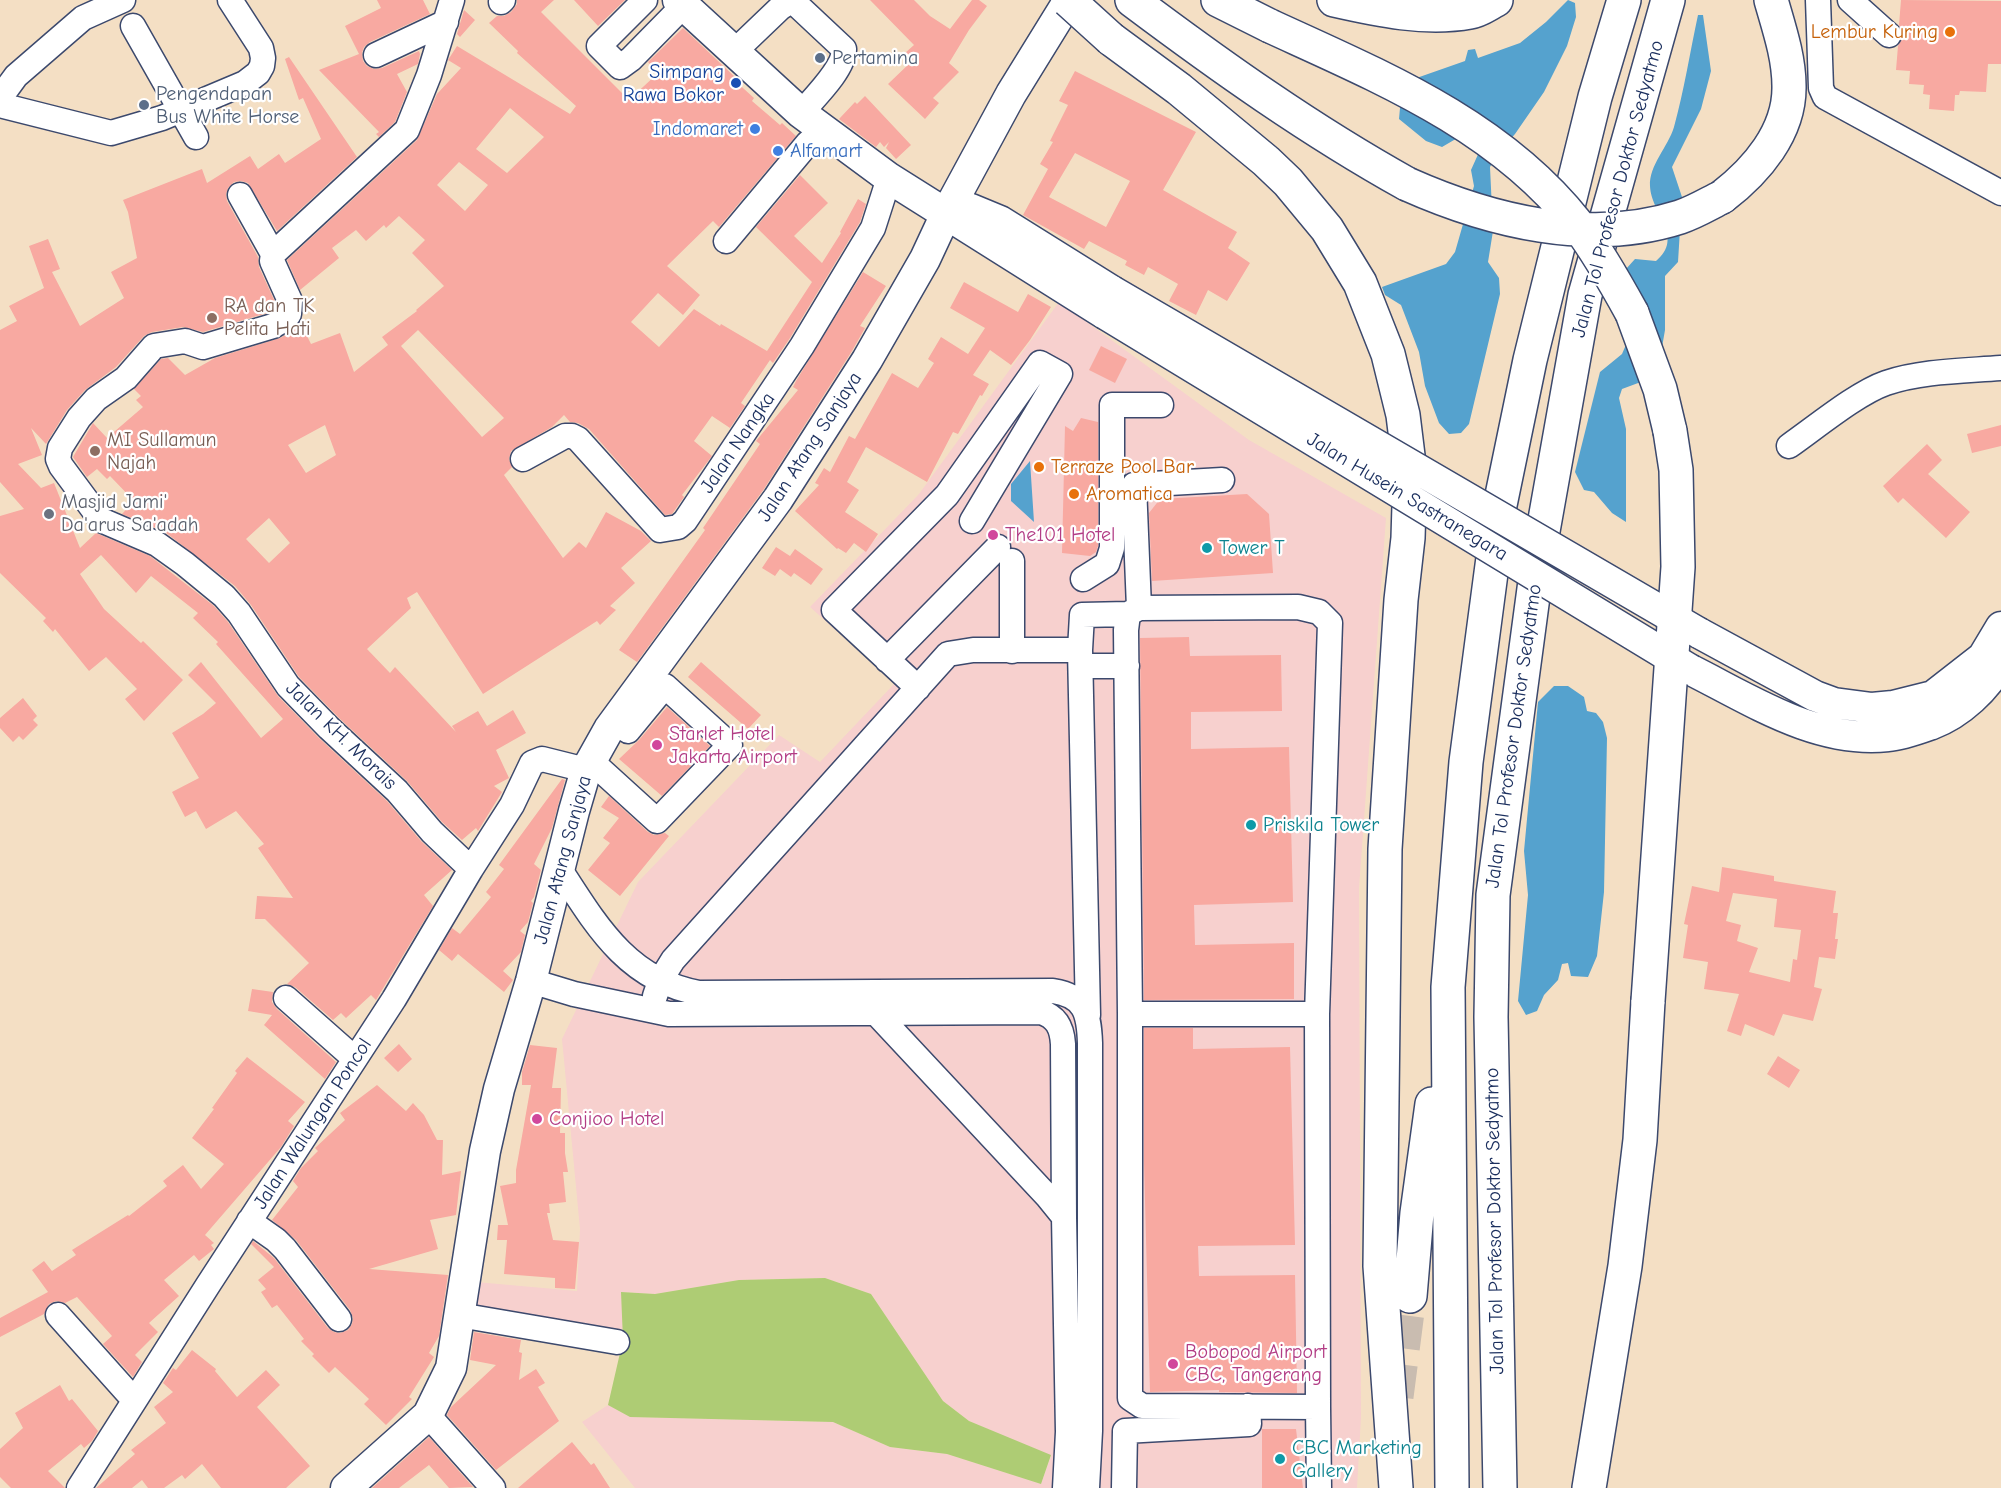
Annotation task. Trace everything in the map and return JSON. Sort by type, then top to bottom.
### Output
[{"type":"highway","points":[[1068,0],[1111,39],[1179,89],[1266,161],[1288,182],[1327,229],[1360,283],[1388,354],[1403,415],[1410,472],[1408,538],[1401,600],[1385,849],[1380,1243],[1395,1488]]},
{"type":"highway","points":[[1132,0],[1204,54],[1315,130],[1407,184],[1441,199],[1498,218],[1601,230],[1662,222],[1682,216],[1722,197],[1738,185],[1767,151],[1776,138],[1786,115],[1789,88],[1788,66],[1771,0]]},
{"type":"highway","points":[[1218,0],[1409,91],[1444,110],[1499,148],[1551,195],[1598,253],[1632,313],[1660,389],[1676,470],[1678,567],[1647,1001],[1640,1140],[1625,1266],[1589,1488]]},
{"type":"highway","points":[[1334,0],[1392,11],[1439,14],[1473,12],[1496,0]]},
{"type":"highway","name":"Jalan Tol Profesor Doktor Sedyatmo","points":[[1452,1488],[1448,987],[1466,762],[1500,506],[1536,337],[1595,97],[1624,0]]},
{"type":"highway","name":"Jalan Tol Profesor Doktor Sedyatmo","points":[[1500,1488],[1491,1017],[1493,895],[1538,559],[1585,295],[1668,0]]},
{"type":"highway","points":[[1614,193],[1680,32],[1689,0]]},
{"type":"highway","points":[[1410,1296],[1417,1213],[1448,987]]},
{"type":"main road","points":[[946,214],[1011,94],[1068,0]]},
{"type":"main road","name":"Jalan Husein Sastranegara","points":[[681,3],[812,121],[899,185],[986,241],[1108,303],[1815,696],[1834,703],[1872,708],[1893,706],[1933,696],[1983,657],[2001,627]]},
{"type":"main road","points":[[899,185],[928,189],[938,186],[962,171],[978,157]]},
{"type":"main road","points":[[899,185],[925,220],[927,241],[925,259]]},
{"type":"main road","name":"Jalan Husein Sastranegara","points":[[946,214],[971,209],[1000,221],[1108,303],[1691,670],[1786,717],[1809,726],[1857,736],[1887,736],[1917,730],[1958,712],[1991,676],[2001,661]]},
{"type":"main road","name":"Jalan Atang Sanjaya","points":[[346,1488],[428,1415],[451,1368],[459,1329],[459,1315],[485,1151],[499,1089],[531,981],[559,868],[589,766],[609,729],[657,679],[778,499],[867,360],[925,259],[946,214]]},
{"type":"main road","points":[[925,259],[956,241],[968,239],[986,241]]},
{"type":"street","points":[[0,98],[16,76],[83,18],[123,0]]},
{"type":"street","points":[[0,105],[111,133],[162,118],[245,83],[258,73],[262,66],[261,48],[230,0]]},
{"type":"street","points":[[645,0],[599,46],[620,67],[631,59],[681,3]]},
{"type":"street","points":[[1818,0],[1821,88],[1825,97],[1999,184]]},
{"type":"street","points":[[1850,0],[1889,35]]},
{"type":"street","points":[[726,241],[808,143],[812,121],[845,57],[844,49],[796,5],[789,2],[734,52]]},
{"type":"street","points":[[376,55],[449,11]]},
{"type":"street","points":[[240,195],[273,254],[372,165],[407,130],[429,75],[449,11]]},
{"type":"street","points":[[133,26],[196,137]]},
{"type":"street","name":"Jalan Nangka","points":[[523,459],[565,436],[572,436],[578,439],[660,530],[678,527],[685,521],[802,346],[899,185]]},
{"type":"street","name":"Jalan KH. Morais","points":[[273,254],[272,261],[290,301],[289,314],[285,319],[273,326],[203,347],[185,341],[154,346],[126,378],[96,399],[79,418],[62,442],[58,459],[101,520],[157,544],[224,597],[238,613],[288,686],[329,728],[397,791],[432,832],[471,869]]},
{"type":"street","points":[[918,688],[834,610],[947,495],[1040,363],[1060,374],[972,521]]},
{"type":"street","points":[[1789,446],[1853,401],[1884,383],[1911,376],[2001,368]]},
{"type":"street","points":[[1083,579],[1107,564],[1112,548],[1112,405],[1161,405]]},
{"type":"street","points":[[1222,480],[1134,485],[1133,611],[1126,630],[1130,1014],[1130,1398],[1142,1406],[1318,1407]]},
{"type":"street","points":[[887,660],[1005,554],[1012,651]]},
{"type":"street","points":[[1065,1488],[1079,1432],[1090,1036],[1081,658],[1082,615],[1133,611],[1298,607],[1319,612],[1330,623],[1317,1014],[1319,1488]]},
{"type":"street","points":[[651,1010],[660,981],[673,960],[948,654],[973,650],[1012,651],[1081,658],[1126,666]]},
{"type":"street","points":[[589,766],[657,821],[730,745],[657,679],[628,731]]},
{"type":"street","name":"Jalan Walungan Poncol","points":[[79,1488],[134,1400],[255,1225],[512,805],[532,764],[549,761],[589,766]]},
{"type":"street","points":[[559,868],[599,930],[613,945],[628,959],[660,981],[684,990],[699,993],[1053,991],[1071,996],[1088,1015]]},
{"type":"street","points":[[531,981],[574,994],[685,1015],[1041,1012],[1055,1020],[1063,1035],[1064,1217],[1079,1432],[1087,1488]]},
{"type":"street","points":[[286,998],[355,1059]]},
{"type":"street","points":[[876,1013],[1039,1187],[1064,1217]]},
{"type":"street","points":[[1130,1014],[1317,1014]]},
{"type":"street","points":[[255,1225],[285,1249],[339,1318]]},
{"type":"street","points":[[58,1315],[134,1400]]},
{"type":"street","points":[[459,1315],[617,1342]]},
{"type":"street","points":[[1079,1432],[1249,1424],[1248,1407]]},
{"type":"street","points":[[428,1415],[493,1488]]},
{"type":"street","points":[[1124,1488],[1125,1431]]},
{"type":"shaded area","points":[[1059,302],[1249,440],[1386,518],[1359,888],[1361,1417],[1357,1488],[635,1488],[582,1422],[608,1405],[630,1417],[833,1422],[890,1447],[947,1454],[1041,1484],[1051,1456],[969,1421],[943,1401],[871,1294],[825,1278],[739,1280],[655,1294],[622,1292],[623,1340],[474,1305],[476,1282],[577,1291],[580,1229],[562,1039],[638,882],[779,735],[820,762],[895,683],[810,607],[919,494]]},
{"type":"green space","points":[[825,1278],[871,1294],[943,1401],[969,1421],[1051,1455],[1041,1484],[947,1454],[890,1447],[833,1422],[630,1417],[608,1405],[623,1340],[621,1292],[655,1294],[739,1280]]},
{"type":"water","points":[[1568,0],[1575,3],[1576,17],[1567,46],[1544,92],[1515,134],[1496,155],[1490,167],[1493,231],[1488,262],[1499,278],[1500,294],[1469,424],[1461,433],[1449,434],[1439,423],[1425,386],[1419,352],[1401,305],[1385,295],[1382,287],[1446,264],[1455,252],[1474,186],[1471,170],[1480,150],[1466,133],[1442,147],[1426,141],[1399,119],[1401,97],[1408,81],[1465,61],[1468,50],[1475,49],[1478,58],[1520,43]]},
{"type":"water","points":[[1698,15],[1703,15],[1711,71],[1701,109],[1672,167],[1682,197],[1678,262],[1665,276],[1665,330],[1657,376],[1622,389],[1619,398],[1626,429],[1626,522],[1612,513],[1594,492],[1584,490],[1575,472],[1600,372],[1622,354],[1631,333],[1626,269],[1635,259],[1656,261],[1664,252],[1667,243],[1667,234],[1652,196],[1650,178],[1674,127]]},
{"type":"water","points":[[1030,461],[1034,522],[1011,501],[1011,484]]},
{"type":"water","points":[[1554,686],[1568,686],[1584,697],[1587,711],[1596,713],[1603,722],[1607,738],[1604,892],[1597,956],[1588,977],[1571,976],[1568,963],[1562,964],[1558,980],[1544,995],[1537,1011],[1526,1015],[1518,1001],[1528,895],[1524,851],[1538,702]]},
{"type":"building","points":[[377,0],[423,0],[430,14],[364,47],[363,61],[374,69],[382,68],[419,51],[420,54],[418,64],[397,74],[407,92],[395,122],[379,137],[376,134],[379,132],[319,70],[359,54],[345,26],[381,8]]},
{"type":"building","points":[[517,0],[554,0],[541,12],[629,100],[658,73],[648,62],[683,28],[735,77],[733,79],[754,98],[752,101],[796,136],[719,227],[713,221],[667,266],[700,295],[683,315],[658,293],[631,322],[659,347],[694,309],[767,351],[812,282],[756,227],[800,175],[828,203],[794,236],[822,263],[841,233],[858,199],[866,204],[860,222],[790,338],[773,363],[770,360],[741,403],[745,406],[730,428],[712,416],[694,441],[712,456],[682,495],[684,497],[672,514],[665,515],[589,429],[578,423],[570,422],[564,415],[552,427],[511,451],[509,459],[512,467],[504,475],[563,558],[579,542],[586,548],[606,512],[641,531],[651,541],[621,568],[635,583],[610,606],[616,610],[600,625],[597,621],[483,694],[417,592],[407,598],[411,608],[367,649],[390,673],[395,667],[456,732],[452,726],[478,711],[487,726],[513,710],[526,733],[496,750],[509,778],[494,786],[502,792],[478,831],[476,828],[462,840],[442,822],[407,781],[299,677],[251,605],[235,586],[165,532],[122,514],[134,501],[110,476],[107,479],[97,469],[87,477],[73,457],[93,423],[107,438],[143,407],[136,400],[141,396],[134,389],[161,359],[168,358],[185,375],[215,358],[280,338],[293,331],[300,322],[311,344],[340,333],[354,372],[388,345],[382,337],[417,311],[444,286],[412,253],[425,240],[399,216],[386,228],[384,225],[366,241],[356,230],[332,248],[339,258],[300,290],[287,260],[417,140],[437,94],[461,68],[448,60],[457,46],[570,114],[576,106],[517,53],[518,51],[489,23],[497,16],[504,16],[511,12]],"holes":[[[510,108],[544,137],[507,173],[476,149]],[[459,162],[488,185],[465,211],[437,185]],[[418,330],[504,418],[482,437],[401,346]],[[325,425],[336,455],[306,473],[288,445]],[[269,518],[290,543],[269,563],[246,539]]]},
{"type":"building","points":[[574,0],[625,0],[598,26]]},
{"type":"building","points":[[870,0],[914,0],[930,16],[950,29],[972,0],[979,0],[987,6],[949,63],[959,72],[933,98],[939,103],[925,119],[888,84],[912,61],[905,53],[914,45]]},
{"type":"building","name":"Lembur Kuring","points":[[1901,0],[2001,1],[2001,64],[1988,64],[1986,92],[1960,91],[1959,95],[1955,95],[1954,111],[1929,109],[1930,95],[1923,94],[1924,85],[1909,84],[1910,71],[1896,70],[1898,46],[1903,37],[1903,31],[1899,25]]},
{"type":"building","points":[[464,10],[475,20],[460,37],[457,34]]},
{"type":"building","points":[[289,57],[357,157],[277,231],[248,183],[234,182],[228,188],[227,201],[258,257],[259,267],[276,304],[275,308],[267,313],[203,332],[183,327],[152,332],[144,336],[116,367],[85,390],[67,410],[46,444],[31,428],[42,455],[18,464],[41,488],[54,483],[80,548],[96,533],[150,556],[214,606],[228,622],[278,696],[319,738],[387,801],[421,841],[452,870],[424,895],[433,906],[376,1000],[371,995],[346,1018],[341,1013],[333,1020],[295,987],[287,984],[309,963],[265,919],[255,919],[257,896],[293,898],[258,848],[264,844],[236,811],[206,829],[196,811],[185,817],[172,792],[199,778],[172,733],[216,703],[188,675],[201,662],[261,738],[283,719],[216,644],[218,642],[193,618],[198,613],[151,576],[136,593],[101,555],[80,574],[104,609],[141,643],[143,641],[183,680],[144,721],[125,699],[137,689],[106,657],[89,671],[55,629],[53,632],[43,621],[46,618],[0,573],[0,516],[24,509],[0,482],[0,330],[17,321],[9,306],[44,288],[29,246],[48,239],[60,269],[52,272],[80,326],[124,298],[111,272],[137,258],[128,212],[123,200],[202,169],[207,183],[250,156],[258,169],[279,154],[285,163],[321,139],[303,98],[299,100],[285,59]]},
{"type":"building","points":[[1075,71],[1196,132],[1163,190],[1237,232],[1228,248],[1250,263],[1227,301],[1208,290],[1196,315],[1169,301],[1178,284],[1148,267],[1144,275],[1125,265],[1127,261],[1089,241],[1084,249],[1023,215],[1048,169],[1040,164],[1053,142],[1050,141],[1068,105],[1059,101]],"holes":[[[1075,153],[1130,181],[1106,227],[1049,197]]]},
{"type":"building","points":[[865,96],[911,145],[896,159],[886,148],[889,142],[884,147],[880,142],[876,147],[839,119],[855,102],[857,104]]},
{"type":"building","points":[[863,272],[886,286],[860,326],[865,328],[852,351],[764,489],[637,662],[619,650],[705,530],[703,528],[760,444],[756,441],[798,390],[793,387],[796,381]]},
{"type":"building","points":[[964,282],[1018,312],[1028,294],[1051,307],[1011,365],[990,350],[973,375],[989,384],[982,396],[980,395],[958,434],[953,432],[927,482],[866,447],[847,482],[859,490],[845,512],[878,534],[866,552],[854,543],[846,553],[837,549],[795,511],[819,485],[815,483],[824,468],[830,472],[849,436],[855,439],[892,373],[918,388],[934,363],[928,359],[941,337],[968,354],[985,328],[950,308]]},
{"type":"building","points":[[1101,346],[1127,359],[1115,383],[1089,370]]},
{"type":"building","points":[[1081,418],[1098,422],[1098,546],[1096,552],[1090,556],[1062,553],[1065,426],[1073,431]]},
{"type":"building","points":[[2001,425],[2001,446],[1972,453],[1967,434]]},
{"type":"building","points":[[1927,444],[1942,460],[1928,474],[1970,512],[1946,538],[1903,498],[1898,503],[1883,486]]},
{"type":"building","name":"Tower T","points":[[1247,494],[1269,514],[1273,573],[1152,581],[1149,513],[1160,499]]},
{"type":"building","points":[[776,547],[790,556],[795,549],[823,569],[811,585],[794,573],[791,577],[780,569],[775,576],[762,568]]},
{"type":"building","points":[[1189,637],[1190,656],[1281,655],[1282,711],[1191,712],[1191,749],[1289,747],[1293,902],[1194,905],[1195,945],[1294,943],[1294,999],[1144,1000],[1140,638]]},
{"type":"building","points":[[701,662],[761,715],[748,729],[688,677]]},
{"type":"building","points":[[23,698],[37,716],[33,720],[38,725],[23,740],[19,736],[13,742],[0,728],[0,718]]},
{"type":"building","points":[[667,707],[710,746],[662,796],[619,759],[639,740]]},
{"type":"building","points":[[562,779],[565,780],[552,828],[534,864],[541,870],[531,901],[533,903],[528,922],[520,931],[525,935],[521,952],[503,971],[513,980],[504,992],[458,954],[452,961],[439,950],[452,928],[460,934],[491,897],[486,892],[504,869],[499,865]]},
{"type":"building","points":[[609,796],[648,832],[654,835],[665,833],[669,836],[620,896],[588,870],[610,843],[603,838],[619,818],[601,807]]},
{"type":"building","points":[[1722,867],[1774,876],[1774,881],[1836,891],[1833,913],[1838,913],[1835,939],[1838,939],[1835,959],[1819,957],[1814,987],[1822,989],[1813,1021],[1783,1014],[1774,1036],[1745,1024],[1741,1036],[1727,1031],[1739,994],[1704,989],[1708,962],[1683,958],[1688,925],[1684,924],[1692,886],[1719,892]],"holes":[[[1733,893],[1777,899],[1774,927],[1801,930],[1797,960],[1793,959],[1790,982],[1749,972],[1758,948],[1737,941],[1741,925],[1726,921]]]},
{"type":"building","points":[[252,989],[273,992],[272,1002],[277,1009],[336,1062],[325,1079],[264,1025],[272,1015],[248,1011]]},
{"type":"building","points":[[1144,1028],[1193,1028],[1193,1049],[1290,1047],[1295,1245],[1198,1246],[1199,1276],[1295,1275],[1297,1393],[1219,1392],[1219,1390],[1150,1392],[1144,1162]]},
{"type":"building","points":[[399,1044],[412,1059],[398,1072],[384,1058]]},
{"type":"building","points":[[530,1045],[557,1048],[552,1088],[561,1088],[560,1133],[565,1133],[568,1172],[563,1172],[566,1202],[549,1204],[550,1213],[547,1213],[553,1240],[579,1242],[575,1289],[555,1288],[555,1278],[504,1274],[507,1240],[497,1240],[498,1225],[508,1225],[500,1186],[516,1183],[516,1170],[531,1085],[522,1085],[522,1072]]},
{"type":"building","points":[[1778,1056],[1800,1070],[1789,1088],[1767,1074]]},
{"type":"building","points":[[247,1057],[305,1102],[288,1121],[294,1126],[281,1147],[205,1235],[214,1243],[211,1245],[214,1249],[199,1261],[194,1255],[164,1280],[179,1296],[149,1323],[158,1332],[135,1355],[142,1362],[133,1377],[103,1344],[112,1336],[77,1297],[65,1303],[56,1301],[49,1304],[44,1314],[0,1337],[0,1318],[48,1292],[32,1270],[44,1261],[52,1271],[76,1255],[72,1250],[129,1216],[167,1186],[163,1181],[183,1165],[201,1189],[224,1164],[192,1138],[214,1109],[212,1108],[237,1073],[235,1071]]},
{"type":"building","points":[[377,1085],[406,1111],[413,1103],[424,1115],[437,1140],[443,1140],[442,1175],[461,1171],[456,1215],[430,1220],[438,1249],[369,1269],[448,1275],[439,1336],[429,1353],[434,1357],[409,1397],[412,1399],[386,1425],[364,1404],[369,1399],[335,1367],[329,1373],[312,1356],[314,1354],[301,1341],[304,1339],[277,1305],[272,1308],[261,1292],[266,1289],[258,1280],[274,1267],[251,1244],[253,1241],[274,1258],[328,1328],[340,1333],[348,1330],[353,1318],[350,1310],[296,1240],[272,1220],[298,1187],[293,1181],[301,1168],[318,1151],[315,1148],[345,1120],[340,1113]]},
{"type":"building","points":[[474,1332],[521,1340],[519,1380],[536,1369],[545,1383],[538,1387],[559,1421],[496,1470],[447,1415],[451,1407],[496,1365],[470,1360]]},
{"type":"building","points":[[192,1350],[216,1369],[215,1371],[237,1397],[266,1370],[280,1385],[257,1407],[310,1466],[286,1488],[221,1488],[202,1464],[185,1479],[182,1475],[164,1488],[148,1488],[142,1480],[132,1488],[96,1488],[135,1454],[131,1450],[166,1423],[154,1407],[173,1392],[163,1383],[173,1368],[176,1370]]},
{"type":"building","points":[[60,1385],[69,1401],[72,1399],[98,1431],[84,1448],[81,1444],[48,1471],[65,1488],[11,1488],[0,1477],[0,1449],[23,1428],[15,1413]]},
{"type":"building","name":"CBC Marketing Gallery","points":[[1262,1429],[1296,1429],[1303,1488],[1262,1488]]},
{"type":"building","points":[[429,1437],[473,1487],[449,1488],[429,1465],[399,1488],[372,1488]]},
{"type":"building","points":[[572,1442],[591,1465],[594,1463],[610,1488],[518,1488]]},
{"type":"tunnel","points":[[1397,1397],[1410,1296]]},
{"type":"place","name":"Lembur Kuring","points":[[1950,32]]},
{"type":"place","name":"Pertamina","points":[[820,58]]},
{"type":"place","name":"Simpang Rawa Bokor","points":[[736,83]]},
{"type":"place","name":"Pengendapan Bus White Horse","points":[[144,105]]},
{"type":"place","name":"Indomaret","points":[[755,129]]},
{"type":"place","name":"Alfamart","points":[[778,151]]},
{"type":"place","name":"RA dan TK Pelita Hati","points":[[212,318]]},
{"type":"place","name":"MI Sullamun Najah","points":[[95,451]]},
{"type":"place","name":"Terraze Pool Bar","points":[[1039,467]]},
{"type":"place","name":"Aromatica","points":[[1074,494]]},
{"type":"place","name":"Masjid Jami' Da'arus Sa'adah","points":[[49,514]]},
{"type":"place","name":"The101 Hotel","points":[[993,535]]},
{"type":"place","name":"Tower T","points":[[1207,548]]},
{"type":"place","name":"Starlet Hotel Jakarta Airport","points":[[657,745]]},
{"type":"place","name":"Priskila Tower","points":[[1251,825]]},
{"type":"place","name":"Conjioo Hotel","points":[[537,1119]]},
{"type":"place","name":"Bobopod Airport CBC, Tangerang","points":[[1173,1364]]},
{"type":"place","name":"CBC Marketing Gallery","points":[[1280,1459]]}]
